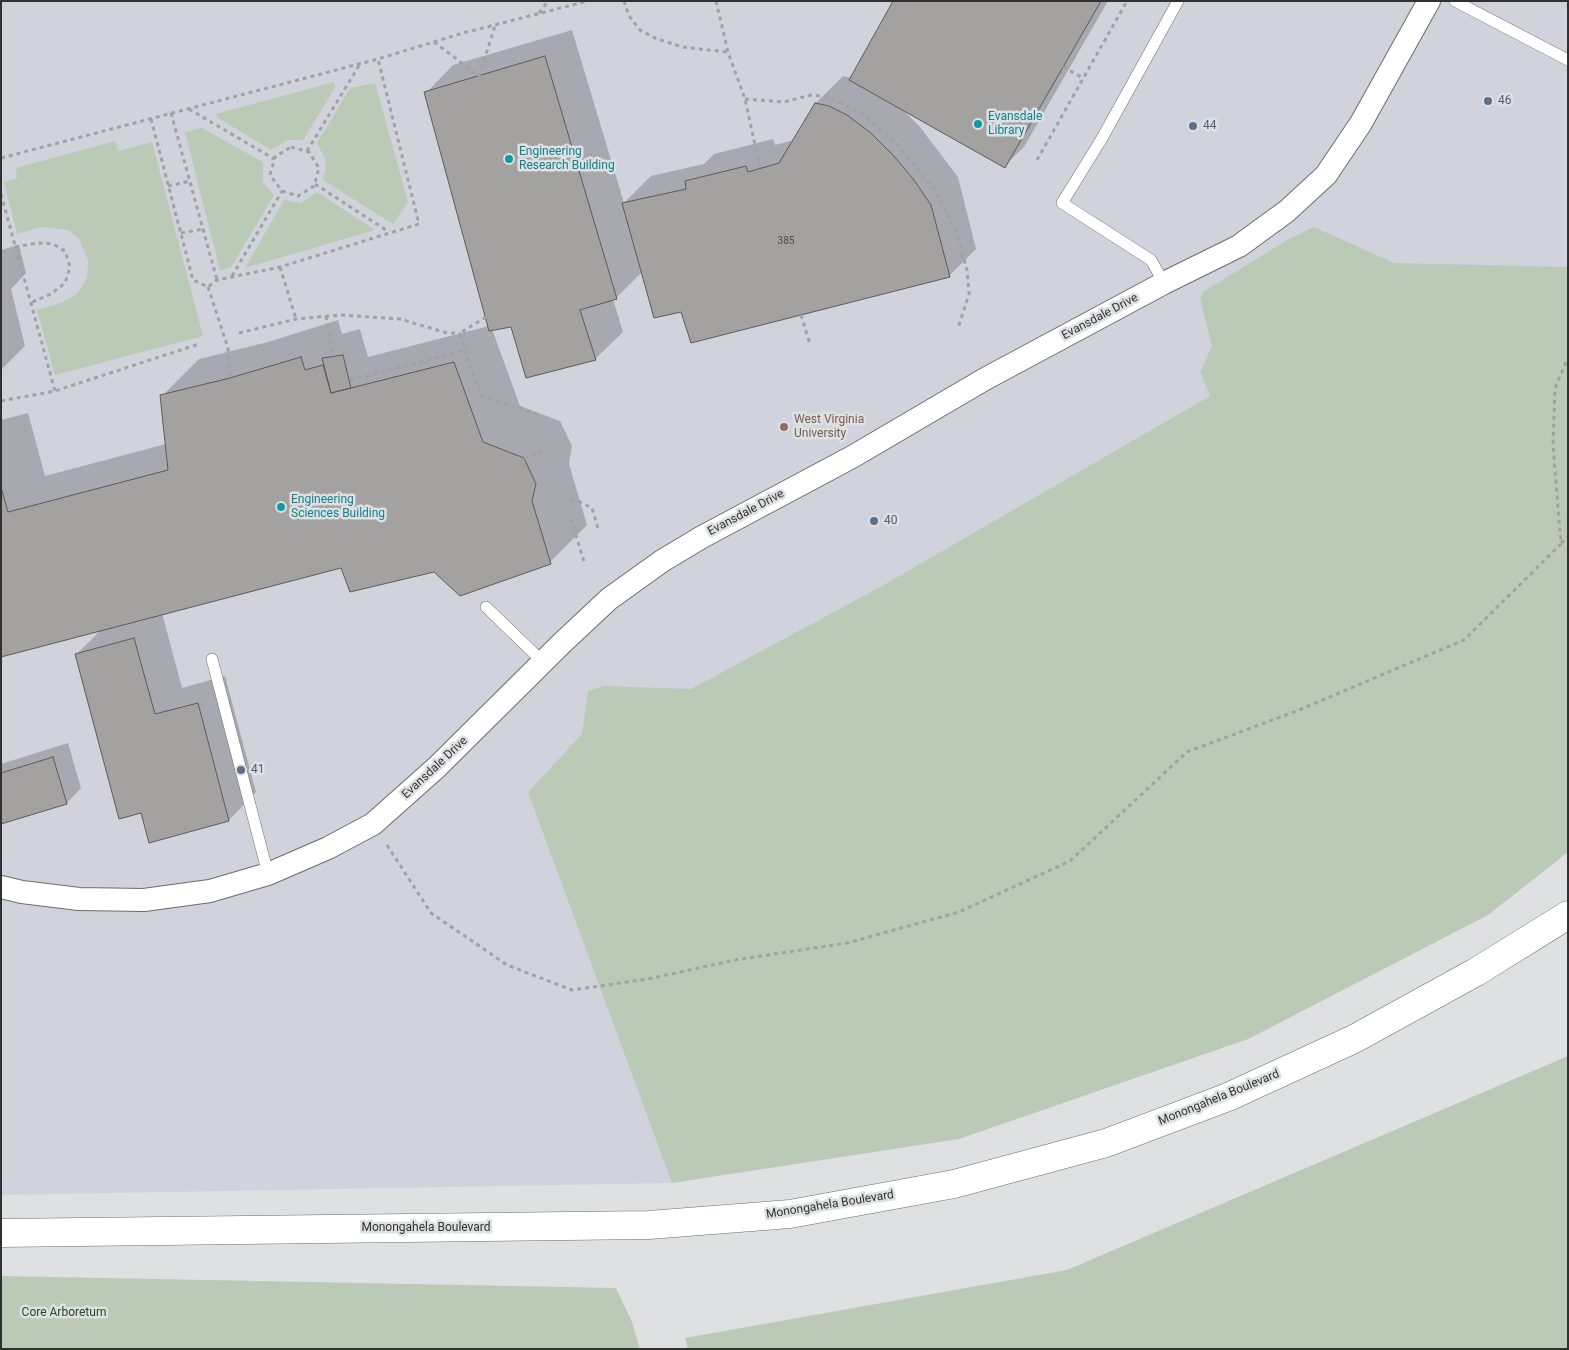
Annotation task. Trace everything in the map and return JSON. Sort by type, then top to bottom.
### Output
[{"type":"main road","name":"Monongahela Boulevard","points":[[1,1233],[649,1225],[790,1214],[954,1184],[1106,1143],[1228,1097],[1354,1039],[1476,972],[1568,915]]},
{"type":"street","name":"Evansdale Drive","points":[[1,887],[22,892],[79,899],[144,900],[210,891],[268,874],[328,848],[373,824],[438,767],[543,662],[610,599],[662,561],[702,537],[852,456],[985,379],[1164,283],[1239,246],[1287,211],[1326,175],[1361,123],[1429,1]]},
{"type":"lane","points":[[1164,283],[1151,260],[1062,204],[1101,140],[1178,1]]},
{"type":"lane","points":[[1456,1],[1568,60]]},
{"type":"lane","points":[[486,607],[543,662]]},
{"type":"lane","points":[[212,659],[268,874]]},
{"type":"path","points":[[539,13],[548,1]]},
{"type":"path","points":[[1,158],[360,64],[463,33],[588,1]]},
{"type":"path","points":[[624,1],[629,16],[640,30],[655,38],[682,47],[728,52]]},
{"type":"path","points":[[716,1],[728,52],[745,99],[760,168]]},
{"type":"path","points":[[1037,160],[1127,1]]},
{"type":"path","points":[[434,42],[479,76],[495,26]]},
{"type":"path","points":[[208,288],[217,280],[280,266],[419,224],[378,59]]},
{"type":"path","points":[[307,151],[360,64]]},
{"type":"path","points":[[1063,67],[1083,78]]},
{"type":"path","points":[[745,99],[784,102],[811,95],[830,97],[865,116],[896,142],[936,192],[956,231],[967,270],[969,294],[958,328]]},
{"type":"path","points":[[189,109],[274,159]]},
{"type":"path","points":[[171,113],[217,280]]},
{"type":"path","points":[[151,119],[193,280],[208,288],[228,348],[230,378]]},
{"type":"path","points":[[291,147],[309,152],[319,168],[314,186],[298,196],[282,191],[270,175],[274,159],[291,147]]},
{"type":"path","points":[[168,186],[190,181]]},
{"type":"path","points":[[315,184],[389,232]]},
{"type":"path","points":[[232,277],[282,191]]},
{"type":"path","points":[[1,194],[55,391]]},
{"type":"path","points":[[1,214],[7,217]]},
{"type":"path","points":[[181,233],[204,229]]},
{"type":"path","points":[[15,246],[37,242],[52,244],[65,251],[70,266],[65,284],[51,294],[30,303]]},
{"type":"path","points":[[280,266],[296,319]]},
{"type":"path","points":[[801,315],[810,344]]},
{"type":"path","points":[[326,316],[333,356]]},
{"type":"path","points":[[239,333],[296,319],[326,316],[375,316],[400,319],[447,333],[460,333],[486,317]]},
{"type":"path","points":[[460,333],[482,396],[542,416]]},
{"type":"path","points":[[1,401],[55,391],[199,344]]},
{"type":"path","points":[[350,380],[465,350]]},
{"type":"path","points":[[1561,544],[1553,436],[1555,388],[1568,358]]},
{"type":"path","points":[[524,458],[542,452]]},
{"type":"path","points":[[571,500],[574,499],[592,508],[600,532]]},
{"type":"path","points":[[571,519],[585,565]]},
{"type":"path","points":[[373,824],[431,913],[507,965],[572,990],[648,979],[735,960],[847,943],[959,912],[1070,861],[1187,752],[1300,710],[1464,640],[1568,536]]},
{"type":"shaded area","name":"West Virginia University","points":[[1,1],[1568,1],[1568,852],[1488,915],[1248,1039],[1025,1116],[672,1183],[1,1195]]},
{"type":"green space","points":[[334,82],[335,88],[303,140],[288,140],[271,150],[218,118],[216,114]]},
{"type":"green space","points":[[375,83],[408,202],[393,224],[323,180],[326,168],[325,159],[317,143],[350,88]]},
{"type":"green space","points":[[202,128],[263,162],[263,182],[274,195],[231,267],[220,271],[185,132]]},
{"type":"green space","points":[[115,141],[118,151],[152,142],[203,336],[55,375],[37,310],[63,302],[77,294],[87,278],[88,260],[79,239],[68,230],[41,227],[17,234],[4,182],[17,178],[16,168]]},
{"type":"green space","points":[[317,192],[375,230],[245,268],[284,200],[301,203]]},
{"type":"green space","points":[[1314,227],[1394,263],[1568,267],[1568,852],[1488,915],[1248,1039],[959,1139],[672,1183],[528,792],[582,734],[588,691],[604,686],[691,689],[882,586],[1210,396],[1200,372],[1212,346],[1200,298],[1203,292],[1287,240]]},
{"type":"green space","points":[[1568,1056],[1568,1349],[688,1349],[685,1338],[1067,1270]]},
{"type":"green space","name":"Core Arboretum","points":[[1,1276],[616,1288],[632,1322],[640,1349],[1,1349]]},
{"type":"building","name":"Evansdale Library","points":[[893,1],[1101,1],[1005,168],[849,80]]},
{"type":"building","name":"Engineering Research Building","points":[[545,56],[617,299],[580,310],[596,360],[526,378],[511,327],[489,331],[424,92]]},
{"type":"building","points":[[815,103],[829,106],[847,115],[871,133],[914,180],[931,205],[950,277],[691,343],[681,312],[654,318],[622,203],[686,189],[685,181],[746,166],[748,172],[779,163]]},
{"type":"building","points":[[343,355],[351,388],[331,393],[322,358]]},
{"type":"building","name":"Engineering Sciences Building","points":[[301,357],[305,370],[323,365],[331,393],[454,362],[483,442],[524,458],[536,484],[532,501],[551,564],[460,596],[434,572],[350,592],[341,568],[1,657],[1,487],[8,512],[168,470],[160,395],[230,378]]},
{"type":"building","points":[[134,638],[155,714],[198,703],[229,821],[149,843],[141,813],[119,819],[75,654]]},
{"type":"building","points":[[53,757],[67,804],[1,824],[1,773]]},
{"type":"place","name":"46","points":[[1488,101]]},
{"type":"place","name":"Evansdale Library","points":[[978,124]]},
{"type":"place","name":"44","points":[[1193,126]]},
{"type":"place","name":"Engineering Research Building","points":[[509,159]]},
{"type":"place","name":"West Virginia University","points":[[784,427]]},
{"type":"place","name":"Engineering Sciences Building","points":[[281,507]]},
{"type":"place","name":"40","points":[[874,521]]},
{"type":"place","name":"41","points":[[241,770]]}]
